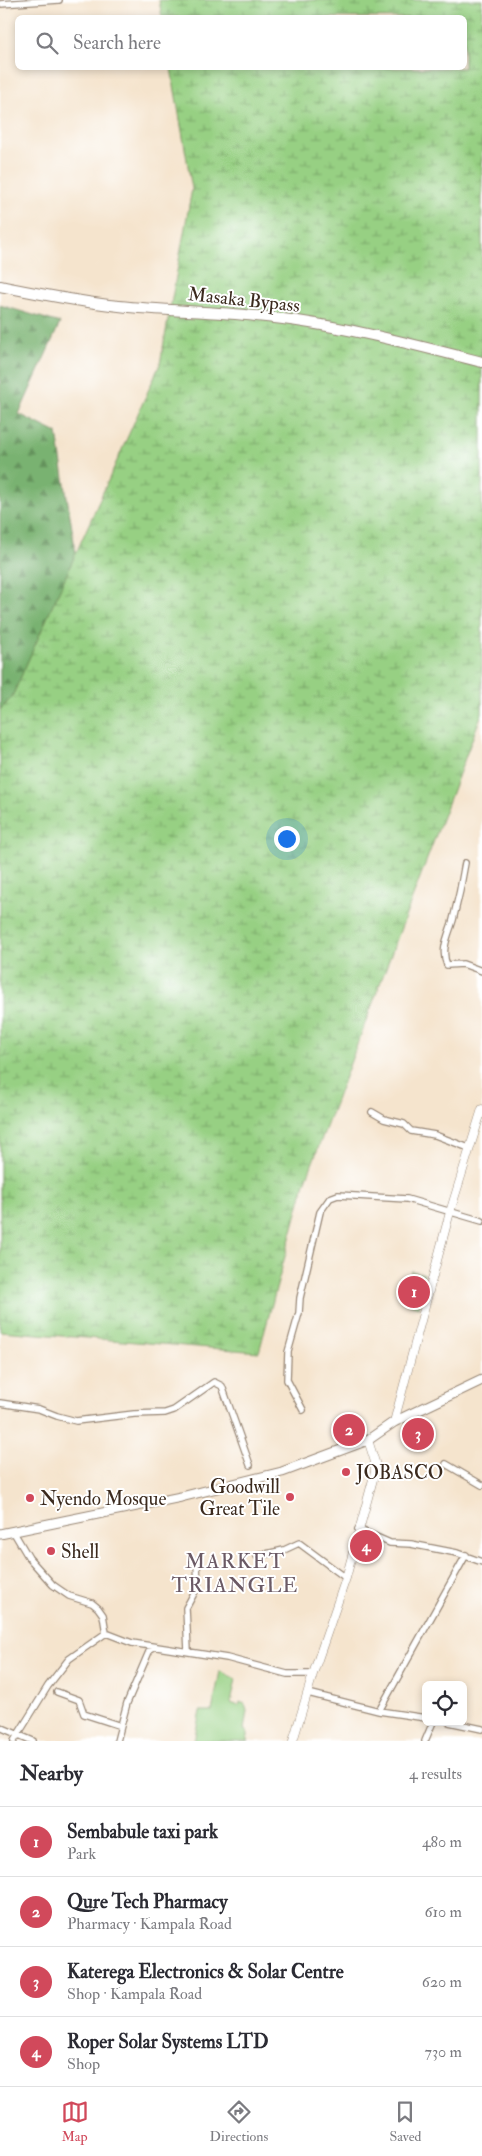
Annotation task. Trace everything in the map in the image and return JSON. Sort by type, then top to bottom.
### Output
[{"type":"highway","name":"Masaka Bypass","points":[[0,286],[70,300],[117,306],[256,316],[302,322],[352,331],[482,362]]},
{"type":"main road","points":[[394,1422],[450,1212],[469,1148],[480,1124],[482,1109]]},
{"type":"main road","points":[[0,1534],[282,1472],[368,1440],[394,1422],[482,1380]]},
{"type":"main road","points":[[293,1741],[313,1674],[346,1578],[358,1529],[376,1472],[368,1440]]},
{"type":"street","points":[[0,4],[59,0]]},
{"type":"street","points":[[465,863],[453,919],[446,939],[444,960],[447,965],[463,964],[482,971]]},
{"type":"street","points":[[372,1112],[384,1119],[404,1124],[412,1131],[435,1135],[469,1148]]},
{"type":"street","points":[[303,1410],[287,1380],[288,1352],[299,1313],[306,1270],[320,1212],[330,1198],[338,1195],[407,1199],[482,1222]]},
{"type":"street","points":[[0,1403],[39,1409],[76,1421],[134,1414],[164,1413],[174,1410],[214,1382],[222,1386],[250,1465]]},
{"type":"street","points":[[446,1464],[482,1484]]},
{"type":"street","points":[[358,1529],[390,1543],[411,1544],[466,1555],[482,1562]]},
{"type":"street","points":[[13,1531],[29,1558],[53,1585],[69,1596],[92,1603],[98,1608],[103,1615],[106,1633]]},
{"type":"street","points":[[257,1556],[284,1550],[299,1543],[346,1578]]},
{"type":"street","points":[[379,1711],[466,1555]]},
{"type":"street","points":[[188,1651],[186,1608],[198,1586],[197,1564]]},
{"type":"street","points":[[106,1633],[132,1643],[227,1658],[287,1674],[313,1674]]},
{"type":"street","points":[[16,1738],[48,1686],[69,1659],[106,1633]]},
{"type":"street","points":[[117,1741],[126,1703],[151,1647]]},
{"type":"street","points":[[57,1692],[79,1700],[84,1714],[121,1726]]},
{"type":"street","points":[[308,1693],[379,1711],[422,1717]]},
{"type":"street","points":[[425,1741],[431,1726]]},
{"type":"street","points":[[467,1726],[482,1729]]},
{"type":"street","points":[[0,1727],[16,1738],[33,1741]]},
{"type":"green space","points":[[159,0],[482,0],[482,713],[305,1183],[259,1352],[0,1331],[0,710],[12,697],[160,364],[192,189],[171,70],[467,70],[467,15],[162,15]]},
{"type":"green space","points":[[0,305],[60,323],[19,414],[57,433],[76,554],[12,697],[0,710]]},
{"type":"green space","points":[[411,1271],[424,1274],[422,1281],[426,1282],[419,1307],[403,1302]]},
{"type":"green space","points":[[220,1671],[236,1679],[231,1703],[239,1706],[240,1702],[245,1704],[247,1711],[244,1730],[247,1731],[247,1740],[249,1741],[194,1741],[200,1711],[212,1711]]},
{"type":"place","name":"Sembabule taxi park","points":[[414,1292]]},
{"type":"place","name":"Qure Tech Pharmacy","points":[[349,1430]]},
{"type":"place","name":"Katerega Electronics & Solar Centre","points":[[418,1434]]},
{"type":"place","name":"JOBASCO","points":[[346,1472]]},
{"type":"place","name":"Goodwill Great Tile","points":[[290,1497]]},
{"type":"place","name":"Nyendo Mosque","points":[[30,1498]]},
{"type":"place","name":"Roper Solar Systems LTD","points":[[366,1546]]},
{"type":"place","name":"Shell","points":[[51,1551]]},
{"type":"district","name":"MARKET TRIANGLE","points":[[235,1573]]}]
